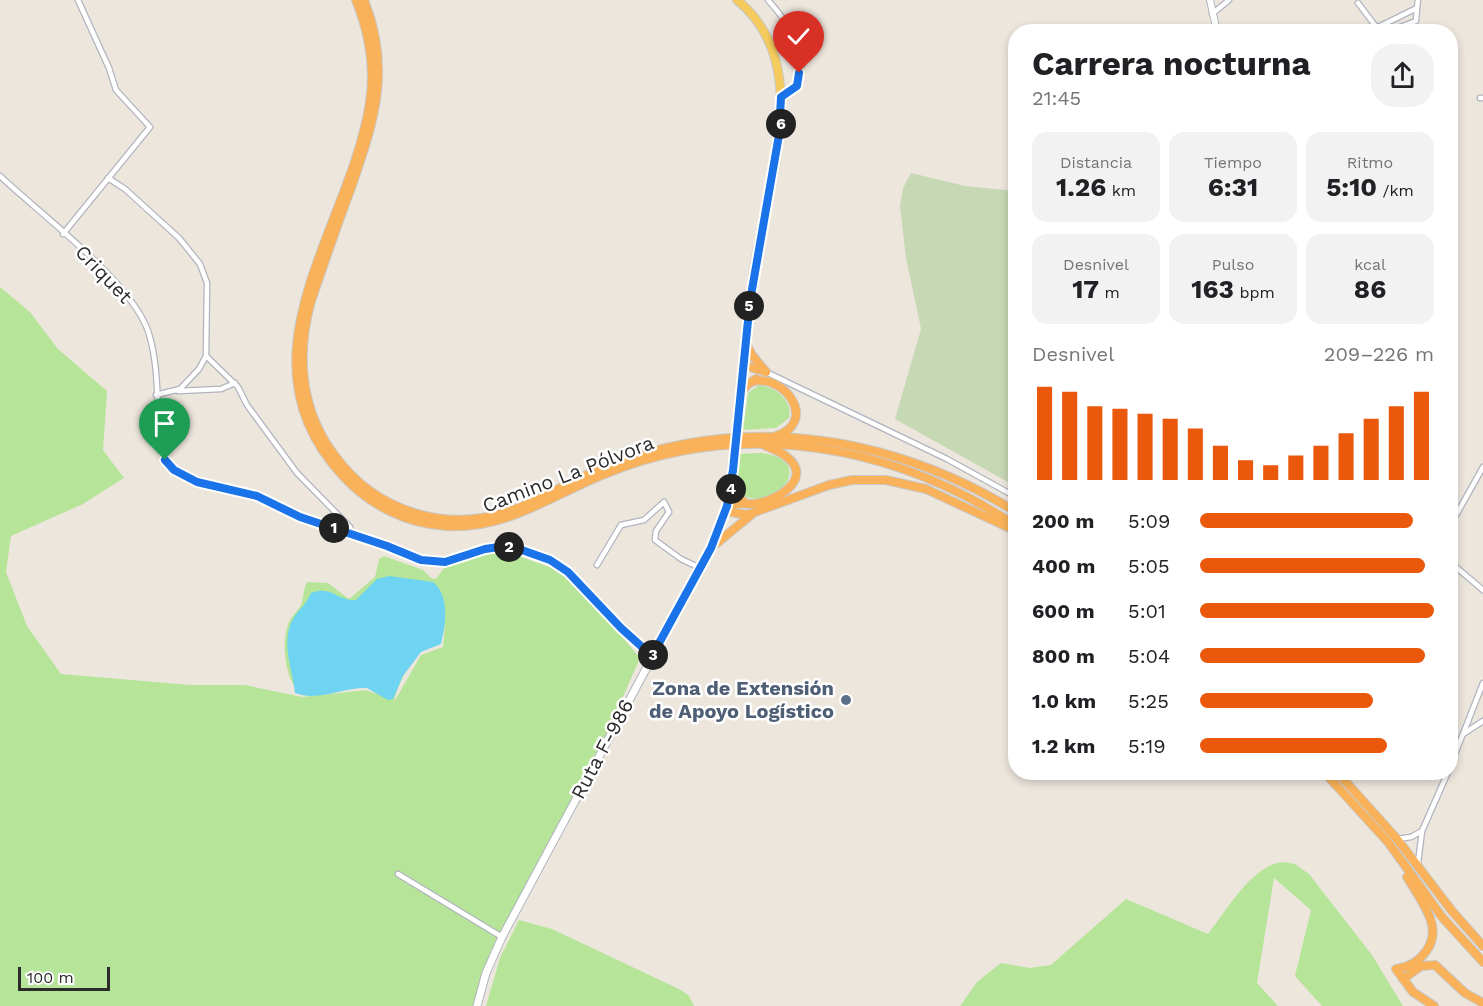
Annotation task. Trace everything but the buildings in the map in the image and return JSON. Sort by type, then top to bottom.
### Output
[{"type":"highway","name":"Camino La Pólvora","points":[[356,0],[370,53],[372,89],[369,110],[303,304],[296,345],[297,380],[306,417],[318,444],[335,468],[364,495],[400,516],[428,524],[470,526],[501,521],[525,513],[605,473],[655,456],[712,445],[758,442],[839,451],[898,467],[952,489],[1008,521]]},
{"type":"highway","name":"Camino La Pólvora","points":[[364,0],[378,56],[376,107],[369,137],[311,301],[302,353],[304,387],[312,417],[326,445],[347,471],[374,494],[406,511],[432,518],[470,520],[511,511],[594,471],[666,447],[716,439],[770,436],[828,442],[895,457],[953,478],[1008,508]]},
{"type":"highway","points":[[745,342],[769,382],[789,394],[796,411],[790,428],[783,433],[770,436]]},
{"type":"highway","points":[[743,365],[762,372]]},
{"type":"highway","points":[[740,394],[762,372]]},
{"type":"highway","points":[[753,381],[769,382]]},
{"type":"highway","points":[[727,509],[745,503],[760,503],[788,491],[795,477],[793,464],[788,457],[758,442]]},
{"type":"highway","points":[[727,509],[742,516],[841,482],[886,480],[927,489],[1008,527]]},
{"type":"highway","points":[[732,483],[737,495],[745,503]]},
{"type":"highway","points":[[711,548],[733,527],[756,512]]},
{"type":"highway","points":[[1331,780],[1388,842],[1448,924],[1483,962]]},
{"type":"highway","points":[[1344,780],[1397,839],[1452,911],[1483,946]]},
{"type":"highway","points":[[1388,842],[1430,917],[1432,927],[1430,943],[1421,957],[1412,964],[1396,969],[1418,997],[1434,1006]]},
{"type":"highway","points":[[1403,979],[1421,966],[1435,965],[1480,1005]]},
{"type":"main road","name":"Ruta F-986","points":[[477,1006],[486,973],[502,937],[711,548],[727,509],[732,483],[745,342],[757,254],[779,135],[781,97],[778,69],[769,42],[756,19],[737,0]]},
{"type":"street","points":[[63,234],[150,127],[116,90],[109,68],[78,0]]},
{"type":"street","points":[[768,0],[791,28],[800,53],[797,86],[781,97]]},
{"type":"street","points":[[1210,0],[1215,24]]},
{"type":"street","points":[[1212,14],[1229,0]]},
{"type":"street","points":[[1408,24],[1416,21],[1418,0]]},
{"type":"street","points":[[1358,3],[1374,24]]},
{"type":"street","points":[[1385,24],[1418,8]]},
{"type":"street","name":"Criquet","points":[[0,176],[123,291],[141,316],[151,342],[161,448],[165,460],[174,470],[197,482],[257,496],[300,517],[434,563],[451,561],[485,549],[499,547],[519,549],[550,560],[568,572],[621,628],[652,656]]},
{"type":"street","points":[[108,178],[125,189],[172,231],[200,264],[207,283],[206,356],[199,369],[176,391]]},
{"type":"street","points":[[206,356],[235,383],[297,472],[350,527],[353,535]]},
{"type":"street","points":[[762,372],[947,459],[1008,493]]},
{"type":"street","points":[[156,395],[176,391],[221,389],[235,383]]},
{"type":"street","points":[[1458,512],[1483,467]]},
{"type":"street","points":[[597,565],[621,525],[644,520],[664,502],[669,512],[656,531],[655,540],[681,559],[700,568]]},
{"type":"street","points":[[1458,569],[1483,590]]},
{"type":"street","points":[[1458,746],[1483,683]]},
{"type":"street","points":[[1463,734],[1483,721]]},
{"type":"street","points":[[1418,865],[1422,831],[1444,780]]},
{"type":"street","points":[[1397,839],[1412,837],[1422,831]]},
{"type":"street","points":[[398,874],[502,937]]},
{"type":"green space","points":[[911,173],[965,186],[1008,190],[1008,482],[895,419],[921,329],[906,258],[900,206],[903,188]]},
{"type":"green space","points":[[0,287],[30,312],[58,349],[107,391],[103,450],[124,478],[83,504],[11,536],[6,572],[27,626],[61,674],[190,685],[245,685],[302,697],[366,690],[376,694],[369,687],[296,688],[292,682],[286,665],[285,635],[290,620],[301,605],[307,582],[328,583],[349,599],[375,577],[379,559],[384,556],[423,570],[431,578],[436,579],[444,568],[501,550],[561,571],[596,606],[640,658],[603,742],[495,942],[473,1006],[0,1006]],"holes":[[[445,625],[443,647],[421,655],[394,702],[397,691],[413,660]]]},
{"type":"green space","points":[[759,385],[771,388],[782,396],[790,411],[789,418],[776,428],[743,430],[748,393]]},
{"type":"green space","points":[[765,453],[782,459],[788,466],[789,475],[786,483],[779,491],[769,496],[758,499],[746,497],[736,486],[739,454]]},
{"type":"green space","points":[[1283,862],[1295,864],[1309,874],[1372,955],[1403,1006],[1322,1006],[1295,976],[1311,910],[1274,878],[1257,983],[1278,1006],[960,1006],[977,982],[1001,963],[1030,968],[1051,965],[1126,899],[1208,934],[1251,880],[1261,871]]},
{"type":"green space","points":[[519,920],[552,929],[681,990],[689,996],[694,1006],[486,1006],[500,958]]},
{"type":"water","points":[[389,576],[433,582],[438,588],[445,611],[441,644],[421,652],[403,676],[393,699],[388,700],[367,688],[313,696],[295,693],[287,646],[289,628],[311,593],[324,591],[349,600],[356,600],[377,579]]},
{"type":"place","name":"Zona de Extensión de Apoyo Logístico","points":[[846,700]]},
{"type":"route","points":[[165,460],[174,470],[197,482],[257,496],[300,517],[387,546],[421,560],[434,563],[445,562],[485,549],[499,547],[519,549],[550,560],[568,572],[621,628],[652,656],[711,548],[727,506],[732,483],[750,301],[779,135],[781,97],[797,86],[799,73]]}]
